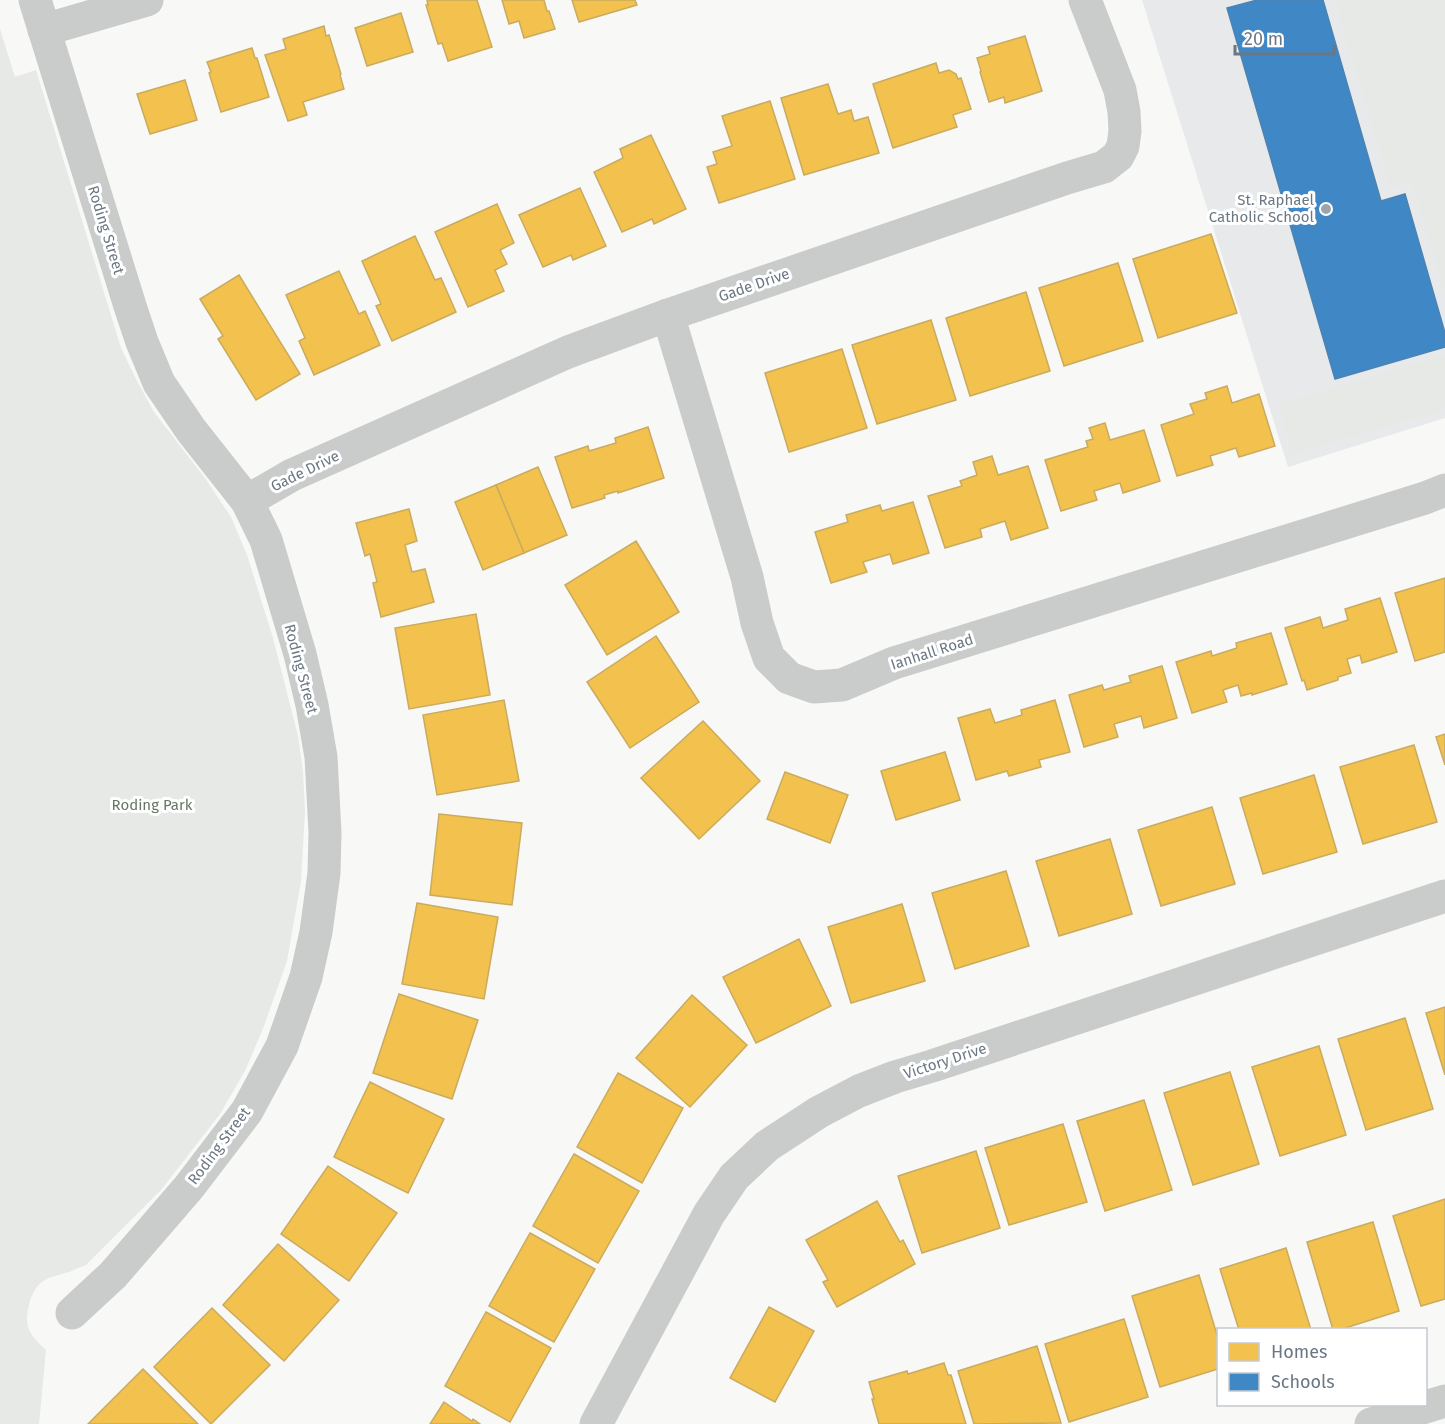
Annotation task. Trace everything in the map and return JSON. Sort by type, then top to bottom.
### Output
[{"type":"street","points":[[40,15],[147,0]]},
{"type":"street","name":"Gade Drive","points":[[247,501],[292,475],[568,352],[668,315],[1104,167],[1118,156],[1123,146],[1124,112],[1120,90],[1084,0]]},
{"type":"street","name":"Roding Street","points":[[40,15],[130,306],[159,383],[191,430],[247,501],[266,540],[300,654],[312,705],[320,746],[325,833],[324,873],[316,932],[306,977],[282,1046],[247,1111],[183,1194],[113,1275],[72,1313]]},
{"type":"street","name":"Ianhall Road","points":[[668,315],[769,658],[789,678],[814,687],[842,685],[903,660],[1445,490]]},
{"type":"street","name":"Victory Drive","points":[[596,1424],[709,1214],[734,1177],[767,1146],[819,1112],[859,1090],[895,1077],[1445,896]]},
{"type":"street","points":[[1371,1424],[1445,1401]]},
{"type":"shaded area","name":"St. Raphael Catholic School","points":[[1142,0],[1445,0],[1445,418],[1288,467]]},
{"type":"green space","points":[[1335,0],[1445,0],[1445,293],[1412,182],[1391,188]]},
{"type":"green space","name":"Roding Park","points":[[0,29],[15,77],[36,70],[121,348],[154,412],[205,478],[231,517],[247,555],[273,638],[298,736],[305,812],[301,881],[287,961],[245,1071],[220,1114],[161,1190],[86,1265],[45,1280],[34,1290],[28,1309],[27,1323],[31,1334],[46,1350],[39,1424],[0,1424]]},
{"type":"green space","points":[[1445,355],[1445,409],[1292,454],[1278,404]]},
{"type":"building: Homes","points":[[427,0],[477,0],[492,47],[448,61],[442,43],[438,44],[426,5],[428,5]]},
{"type":"building: Homes","points":[[502,0],[544,0],[555,29],[524,38],[519,21],[509,24]]},
{"type":"building: Homes","points":[[572,0],[635,0],[637,5],[579,22]]},
{"type":"building: Homes","points":[[401,13],[413,52],[367,66],[355,28]]},
{"type":"building: Homes","points":[[324,26],[326,36],[329,35],[344,89],[303,102],[307,115],[288,121],[265,55],[286,49],[283,39]]},
{"type":"building: Homes","points":[[1025,36],[1042,91],[1005,103],[1004,97],[989,102],[977,58],[990,54],[988,47]]},
{"type":"building: Homes","points":[[252,48],[269,97],[221,112],[207,62]]},
{"type":"building: Homes","points":[[936,63],[939,73],[949,70],[956,74],[958,79],[961,78],[971,109],[953,115],[957,127],[893,148],[873,84]]},
{"type":"building: Homes","points":[[185,80],[197,120],[150,134],[137,94]]},
{"type":"building: Homes","points":[[828,84],[838,114],[851,110],[854,121],[868,117],[879,153],[804,175],[781,98]]},
{"type":"building: Homes","points":[[770,101],[795,179],[719,203],[707,167],[717,164],[713,152],[732,146],[722,116]]},
{"type":"building: Homes","points":[[651,135],[686,209],[654,224],[652,219],[622,232],[594,172],[623,158],[620,149]]},
{"type":"building: Homes","points":[[580,188],[606,246],[573,260],[571,255],[543,267],[519,215]]},
{"type":"building: Homes","points":[[497,204],[514,243],[500,250],[507,264],[495,270],[504,291],[468,307],[435,232]]},
{"type":"building: Homes","points":[[1211,234],[1237,313],[1158,338],[1133,259]]},
{"type":"building: Homes","points":[[415,236],[435,280],[441,278],[456,312],[392,341],[376,306],[381,304],[362,261]]},
{"type":"building: Homes","points":[[1118,263],[1143,341],[1064,366],[1039,288]]},
{"type":"building: Homes","points":[[339,271],[359,314],[365,311],[380,345],[314,375],[299,341],[305,338],[286,295]]},
{"type":"building: Homes","points":[[239,275],[300,374],[256,400],[218,339],[223,336],[200,299]]},
{"type":"building: Homes","points":[[1026,292],[1050,371],[970,396],[946,318]]},
{"type":"building: Homes","points":[[931,320],[956,400],[877,424],[852,345]]},
{"type":"building: Homes","points":[[842,349],[867,428],[789,452],[765,373]]},
{"type":"building: Homes","points":[[1227,386],[1232,403],[1259,394],[1275,446],[1239,457],[1236,448],[1210,456],[1213,465],[1177,476],[1161,425],[1194,414],[1190,404],[1207,399],[1205,393]]},
{"type":"building: Homes","points":[[1105,423],[1110,440],[1144,430],[1160,481],[1123,493],[1120,483],[1094,491],[1097,500],[1061,511],[1045,460],[1088,447],[1086,441],[1093,439],[1089,428]]},
{"type":"building: Homes","points":[[648,427],[664,478],[618,493],[618,491],[604,495],[605,498],[572,508],[555,457],[588,446],[589,451],[616,443],[615,438]]},
{"type":"building: Homes","points":[[992,456],[998,475],[1028,466],[1048,528],[1011,540],[1005,521],[980,529],[982,537],[945,548],[928,496],[962,486],[960,481],[977,475],[973,462]]},
{"type":"building: Homes","points":[[538,467],[567,535],[524,553],[496,485]]},
{"type":"building: Homes","points":[[496,485],[524,553],[483,570],[455,502]]},
{"type":"building: Homes","points":[[913,502],[929,553],[893,564],[890,554],[863,562],[867,572],[831,583],[815,532],[848,522],[846,515],[880,505],[882,511]]},
{"type":"building: Homes","points":[[409,509],[417,541],[405,545],[412,572],[425,569],[434,602],[381,617],[373,583],[377,582],[370,554],[365,556],[356,523]]},
{"type":"building: Homes","points":[[636,541],[679,612],[607,655],[565,585]]},
{"type":"building: Homes","points":[[1445,578],[1445,652],[1415,661],[1395,593]]},
{"type":"building: Homes","points":[[1380,598],[1397,652],[1362,663],[1360,655],[1347,659],[1351,673],[1338,677],[1338,680],[1307,690],[1285,628],[1320,617],[1323,628],[1348,620],[1345,609]]},
{"type":"building: Homes","points":[[476,614],[490,695],[409,709],[395,628]]},
{"type":"building: Homes","points":[[1271,633],[1287,684],[1252,695],[1252,693],[1241,696],[1238,685],[1223,690],[1227,702],[1192,713],[1176,662],[1211,651],[1212,656],[1237,648],[1236,643]]},
{"type":"building: Homes","points":[[656,636],[699,702],[630,748],[587,682]]},
{"type":"building: Homes","points":[[1162,666],[1177,718],[1144,728],[1141,716],[1114,724],[1118,737],[1084,747],[1069,695],[1102,685],[1104,690],[1131,682],[1129,676]]},
{"type":"building: Homes","points":[[504,700],[519,781],[437,795],[423,715]]},
{"type":"building: Homes","points":[[1055,700],[1070,752],[1039,760],[1041,767],[1009,776],[1007,771],[976,780],[958,718],[990,709],[995,723],[1022,715],[1021,710]]},
{"type":"building: Homes","points":[[703,721],[760,781],[699,839],[641,778]]},
{"type":"building: Homes","points":[[1445,734],[1445,765],[1436,737]]},
{"type":"building: Homes","points":[[1414,745],[1437,822],[1363,844],[1340,767]]},
{"type":"building: Homes","points":[[945,752],[960,800],[896,820],[881,771]]},
{"type":"building: Homes","points":[[785,772],[848,795],[830,843],[767,819]]},
{"type":"building: Homes","points":[[1314,775],[1337,852],[1263,874],[1240,798]]},
{"type":"building: Homes","points":[[1212,807],[1235,884],[1161,906],[1138,830]]},
{"type":"building: Homes","points":[[439,814],[522,823],[512,905],[430,895]]},
{"type":"building: Homes","points":[[1110,839],[1132,914],[1059,936],[1036,861]]},
{"type":"building: Homes","points":[[1006,871],[1029,946],[955,969],[932,893]]},
{"type":"building: Homes","points":[[417,903],[498,917],[484,999],[402,984]]},
{"type":"building: Homes","points":[[902,904],[925,981],[851,1003],[828,927]]},
{"type":"building: Homes","points":[[799,939],[831,1006],[756,1043],[723,977]]},
{"type":"building: Homes","points":[[399,994],[478,1020],[452,1099],[373,1073]]},
{"type":"building: Homes","points":[[692,995],[747,1045],[690,1107],[636,1058]]},
{"type":"building: Homes","points":[[1445,1007],[1445,1075],[1426,1013]]},
{"type":"building: Homes","points":[[1405,1018],[1433,1109],[1366,1130],[1338,1039]]},
{"type":"building: Homes","points":[[1319,1046],[1346,1135],[1280,1156],[1252,1067]]},
{"type":"building: Homes","points":[[1230,1072],[1259,1164],[1193,1185],[1164,1093]]},
{"type":"building: Homes","points":[[618,1073],[683,1108],[642,1183],[577,1147]]},
{"type":"building: Homes","points":[[370,1082],[444,1119],[408,1193],[334,1157]]},
{"type":"building: Homes","points":[[1144,1100],[1172,1190],[1105,1211],[1077,1121]]},
{"type":"building: Homes","points":[[1063,1124],[1087,1202],[1009,1225],[985,1148]]},
{"type":"building: Homes","points":[[976,1151],[1000,1228],[922,1253],[898,1176]]},
{"type":"building: Homes","points":[[574,1154],[639,1191],[598,1263],[533,1226]]},
{"type":"building: Homes","points":[[328,1166],[397,1213],[349,1281],[281,1234]]},
{"type":"building: Homes","points":[[1445,1199],[1445,1299],[1421,1306],[1393,1216]]},
{"type":"building: Homes","points":[[877,1201],[900,1242],[903,1240],[915,1264],[837,1307],[823,1282],[828,1280],[806,1240]]},
{"type":"building: Homes","points":[[1373,1222],[1399,1311],[1345,1328],[1332,1328],[1307,1242]]},
{"type":"building: Homes","points":[[530,1233],[595,1269],[554,1342],[489,1306]]},
{"type":"building: Homes","points":[[278,1244],[339,1300],[284,1361],[223,1305]]},
{"type":"building: Homes","points":[[1286,1248],[1310,1328],[1238,1328],[1220,1269]]},
{"type":"building: Homes","points":[[1199,1275],[1217,1335],[1217,1369],[1160,1387],[1132,1296]]},
{"type":"building: Homes","points":[[769,1307],[814,1331],[775,1402],[730,1378]]},
{"type":"building: Homes","points":[[212,1308],[270,1365],[211,1424],[154,1367]]},
{"type":"building: Homes","points":[[486,1312],[551,1348],[510,1422],[445,1386]]},
{"type":"building: Homes","points":[[1124,1319],[1148,1397],[1069,1422],[1045,1344]]},
{"type":"building: Homes","points":[[1037,1346],[1061,1423],[974,1424],[958,1371]]},
{"type":"building: Homes","points":[[944,1363],[948,1375],[951,1375],[966,1424],[879,1424],[869,1382],[907,1371],[908,1374]]},
{"type":"building: Homes","points":[[143,1369],[198,1424],[88,1424]]},
{"type":"building: Homes","points":[[444,1402],[472,1421],[473,1419],[480,1424],[430,1424]]},
{"type":"building: Schools","points":[[1257,0],[1323,0],[1381,201],[1405,194],[1445,333],[1445,347],[1335,379],[1227,8]]},
{"type":"place","name":"St. Raphael Catholic School","points":[[1326,209]]}]
